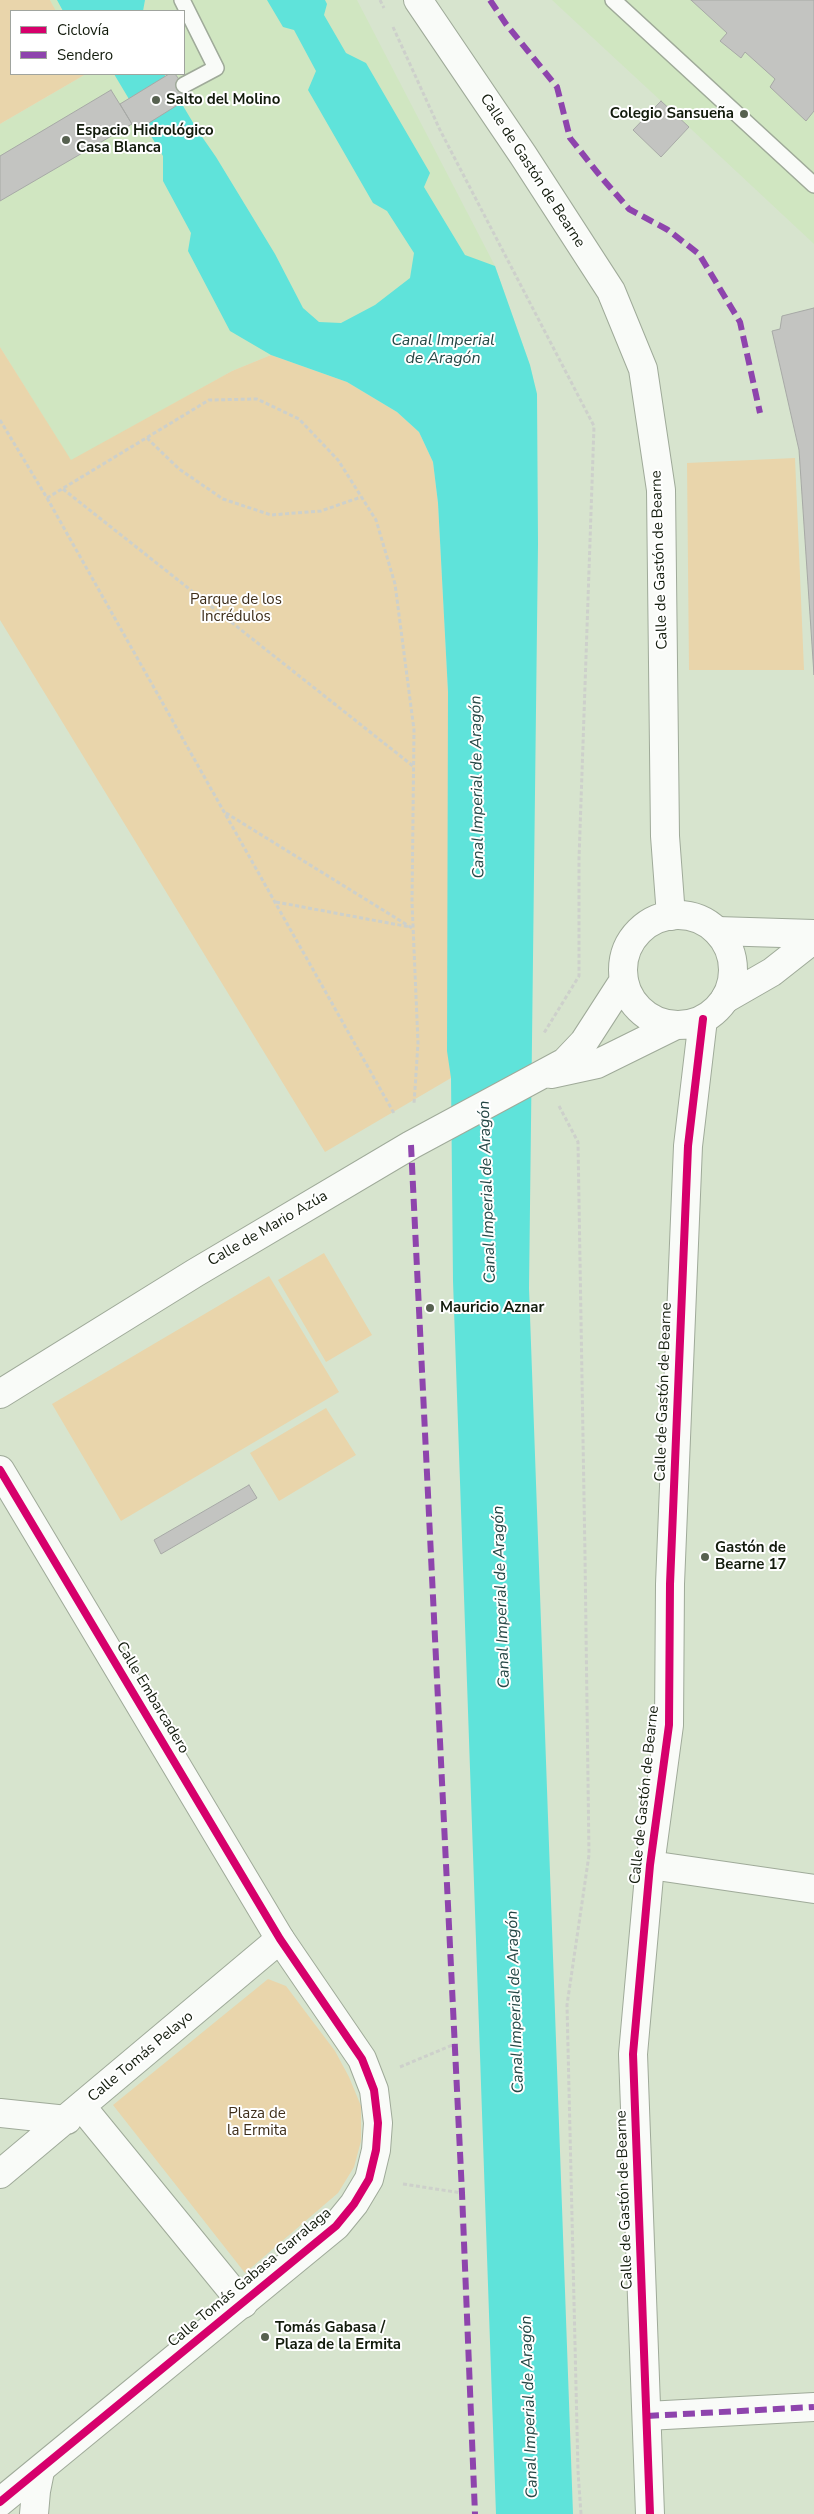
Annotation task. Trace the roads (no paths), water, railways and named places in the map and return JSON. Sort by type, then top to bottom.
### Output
[{"type":"street","name":"Calle de Gastón de Bearne","points":[[418,0],[523,155],[611,291],[643,369],[661,490],[665,836],[670,916]]},
{"type":"street","points":[[670,916],[700,920],[717,932],[727,946],[732,963],[732,982],[725,999],[716,1010],[692,1024],[676,1025],[660,1022],[644,1014],[635,1004],[624,980],[623,965],[626,952],[636,934],[649,924],[670,916]]},
{"type":"street","points":[[717,932],[814,934]]},
{"type":"street","points":[[725,999],[772,972],[814,939]]},
{"type":"street","name":"Calle de Mario Azúa","points":[[0,1394],[195,1273],[412,1145],[565,1062],[575,1053],[624,980]]},
{"type":"street","name":"Calle de Gastón de Bearne","points":[[650,2514],[633,2054],[650,1865],[668,1725],[670,1584],[688,1155],[703,1019]]},
{"type":"street","name":"Calle de Mario Azúa","points":[[538,1077],[597,1064],[676,1025]]},
{"type":"street","name":"Calle Embarcadero","points":[[0,1470],[280,1940]]},
{"type":"street","points":[[650,1865],[814,1889]]},
{"type":"street","name":"Calle Tomás Gabasa Garralaga","points":[[0,2502],[336,2226],[354,2204],[368,2179],[376,2150],[378,2123],[374,2090],[362,2059],[280,1940]]},
{"type":"street","name":"Calle Tomás Pelayo","points":[[0,2174],[280,1940]]},
{"type":"street","points":[[0,2113],[75,2113],[243,2304]]},
{"type":"street","points":[[647,2416],[814,2407]]},
{"type":"street","points":[[34,2514],[40,2471]]},
{"type":"lane","points":[[182,0],[216,68],[184,85]]},
{"type":"lane","points":[[613,0],[814,185]]},
{"type":"water","points":[[57,0],[145,0],[143,10],[62,10]]},
{"type":"water","name":"Canal Imperial de Aragón","points":[[267,0],[325,0],[327,4],[324,15],[346,53],[366,63],[430,173],[424,187],[465,255],[495,266],[530,365],[537,394],[538,544],[529,1288],[573,2514],[496,2514],[453,1281],[451,1078],[447,1051],[448,692],[438,503],[433,462],[419,432],[397,412],[347,382],[271,355],[230,331],[188,251],[191,233],[163,181],[163,156],[115,75],[165,75],[275,254],[303,308],[319,322],[341,323],[375,305],[410,278],[414,253],[387,211],[373,203],[308,90],[316,71],[294,30],[283,27]]},
{"type":"place","name":"Salto del Molino","points":[[156,100]]},
{"type":"place","name":"Colegio Sansueña","points":[[744,114]]},
{"type":"place","name":"Espacio Hidrológico Casa Blanca","points":[[66,140]]},
{"type":"place","name":"Mauricio Aznar","points":[[430,1308]]},
{"type":"place","name":"Gastón de Bearne 17","points":[[705,1557]]},
{"type":"place","name":"Tomás Gabasa / Plaza de la Ermita","points":[[265,2337]]},
{"type":"park label","name":"Parque de los Incrédulos","points":[[236,608]]},
{"type":"park label","name":"Plaza de la Ermita","points":[[257,2122]]}]
